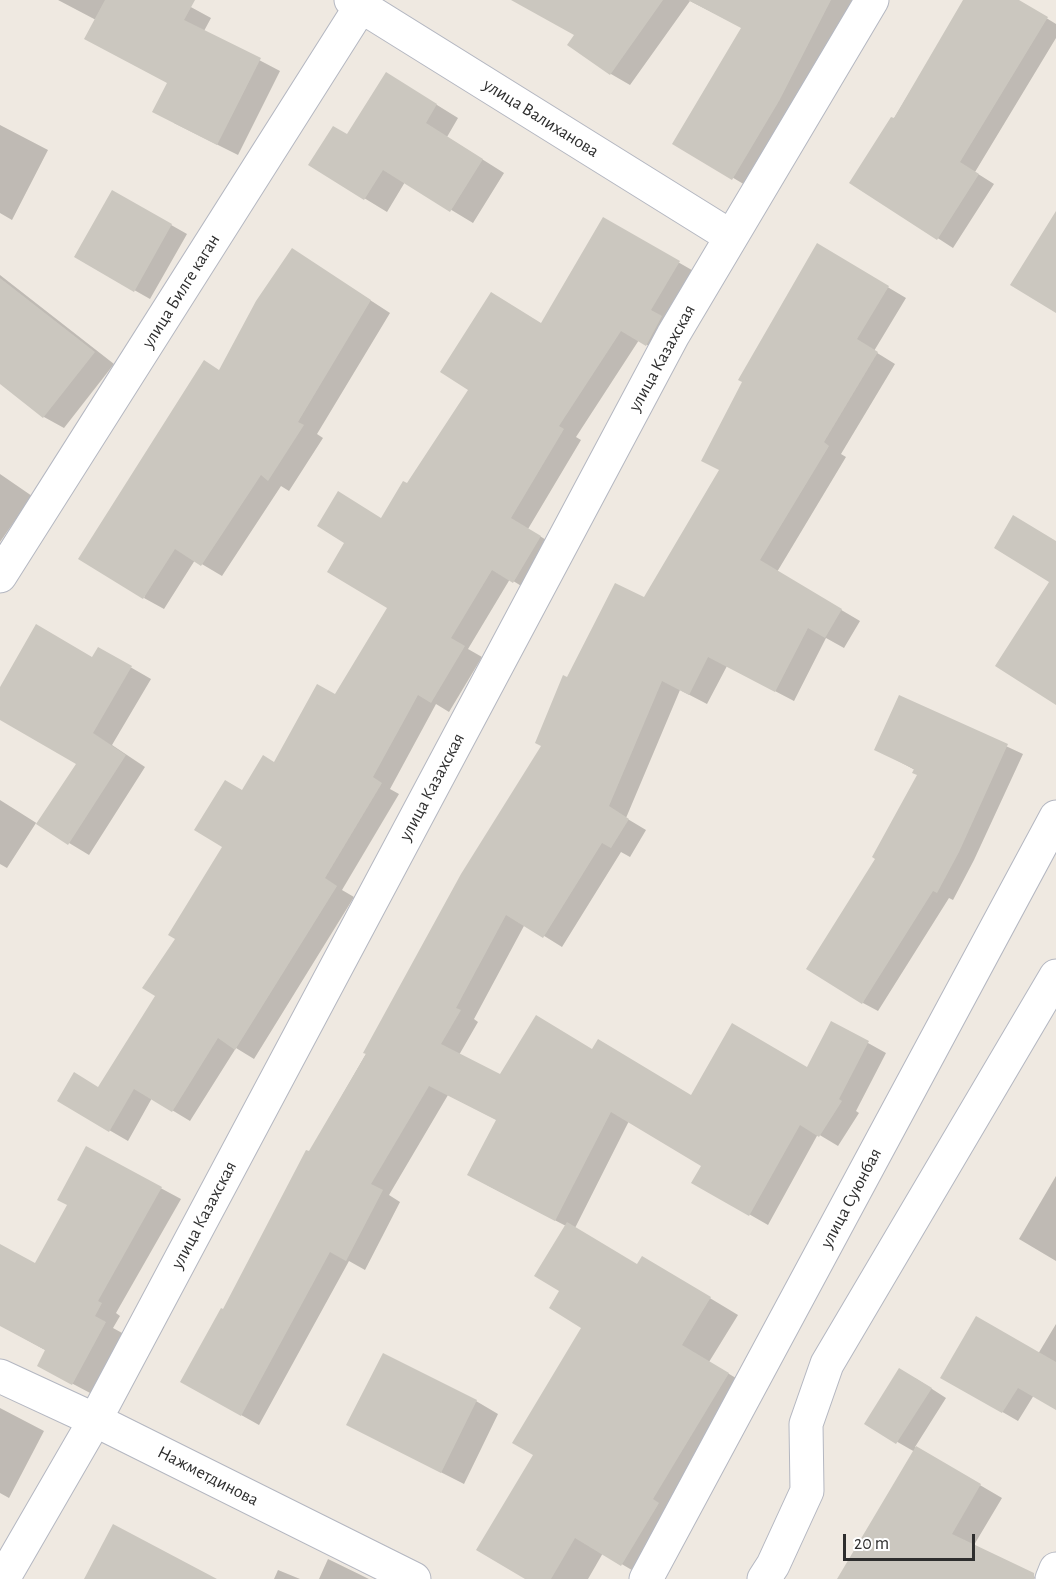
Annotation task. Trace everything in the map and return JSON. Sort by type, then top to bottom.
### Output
[{"type":"street","name":"улица Казахская","points":[[3,1579],[95,1419],[668,345],[730,236],[872,0]]},
{"type":"street","name":"улица Валиханова","points":[[356,3],[730,236]]},
{"type":"street","name":"улица Билге каган","points":[[0,576],[356,3]]},
{"type":"street","name":"улица Суюнбая","points":[[646,1579],[1056,817]]},
{"type":"street","points":[[764,1579],[773,1565],[807,1491],[806,1424],[827,1364],[1056,976]]},
{"type":"street","name":"Нажметдинова","points":[[0,1376],[95,1419],[414,1579]]},
{"type":"street","points":[[1052,1579],[1056,1569]]},
{"type":"building","points":[[105,0],[195,0],[184,20],[261,58],[217,145],[152,112],[167,83],[84,39]]},
{"type":"building","points":[[511,0],[663,0],[610,75],[567,45],[574,35]]},
{"type":"building","points":[[688,0],[831,0],[779,101],[732,180],[672,144],[741,28]]},
{"type":"building","points":[[963,0],[1019,0],[1048,17],[960,162],[979,174],[937,240],[849,183],[891,117],[894,118]]},
{"type":"building","points":[[386,72],[437,104],[426,123],[483,159],[450,212],[383,170],[364,200],[308,165],[333,126],[347,134]]},
{"type":"building","points":[[112,190],[172,224],[134,292],[74,257]]},
{"type":"building","points":[[1056,211],[1056,313],[1010,285]]},
{"type":"building","points":[[603,217],[680,261],[651,310],[662,316],[646,346],[621,331],[559,426],[564,429],[511,518],[541,536],[513,583],[492,570],[451,638],[465,646],[431,703],[418,695],[373,777],[382,783],[325,878],[337,886],[235,1050],[218,1038],[172,1112],[134,1089],[109,1132],[57,1101],[74,1072],[98,1087],[155,996],[142,988],[175,939],[168,935],[222,847],[194,830],[225,780],[242,790],[263,755],[274,762],[317,684],[335,694],[387,608],[327,572],[344,543],[317,526],[338,491],[381,518],[403,481],[407,483],[468,390],[440,372],[491,292],[541,323]]},
{"type":"building","points":[[817,243],[889,286],[857,339],[878,352],[824,442],[829,446],[760,560],[842,609],[825,638],[808,628],[775,692],[708,657],[689,695],[662,681],[609,806],[629,819],[611,848],[602,843],[543,938],[506,915],[456,1008],[461,1010],[441,1044],[500,1074],[536,1015],[592,1049],[598,1039],[691,1095],[732,1023],[807,1067],[831,1021],[869,1041],[839,1099],[842,1101],[819,1137],[800,1125],[749,1216],[691,1183],[701,1166],[611,1112],[555,1221],[467,1175],[496,1120],[429,1086],[371,1184],[383,1190],[346,1261],[330,1252],[241,1416],[180,1382],[221,1308],[223,1309],[306,1150],[309,1151],[366,1054],[363,1053],[461,874],[541,746],[535,743],[563,675],[567,677],[615,583],[644,597],[719,470],[701,461],[742,382],[738,380]]},
{"type":"building","points":[[292,248],[371,300],[298,422],[304,425],[268,481],[261,475],[201,566],[175,549],[143,599],[78,559],[204,360],[219,370],[256,301]]},
{"type":"building","points":[[0,278],[95,352],[43,418],[0,384]]},
{"type":"building","points":[[1013,515],[1056,541],[1056,705],[995,666],[1049,582],[994,548]]},
{"type":"building","points":[[36,624],[92,657],[98,647],[132,666],[93,733],[126,755],[68,845],[36,824],[76,764],[0,720],[0,687]]},
{"type":"building","points":[[899,695],[1008,744],[959,852],[937,893],[933,891],[862,1004],[806,969],[875,859],[872,857],[917,775],[912,773],[914,769],[874,750]]},
{"type":"building","points":[[86,1146],[162,1187],[98,1301],[102,1303],[95,1316],[106,1322],[72,1385],[37,1366],[45,1350],[0,1326],[0,1244],[35,1263],[67,1205],[57,1200]]},
{"type":"building","points":[[567,1222],[637,1264],[642,1256],[711,1297],[682,1345],[729,1373],[653,1499],[659,1503],[621,1566],[575,1538],[551,1579],[525,1579],[476,1550],[533,1455],[512,1443],[581,1328],[549,1308],[559,1291],[534,1276]]},
{"type":"building","points":[[976,1316],[1056,1362],[1056,1410],[1018,1388],[1002,1413],[940,1378]]},
{"type":"building","points":[[383,1353],[477,1400],[441,1473],[346,1425]]},
{"type":"building","points":[[899,1368],[932,1388],[896,1444],[864,1424]]},
{"type":"building","points":[[916,1446],[981,1484],[952,1534],[1034,1573],[1034,1579],[837,1579]]},
{"type":"building","points":[[113,1524],[217,1579],[84,1579]]}]
